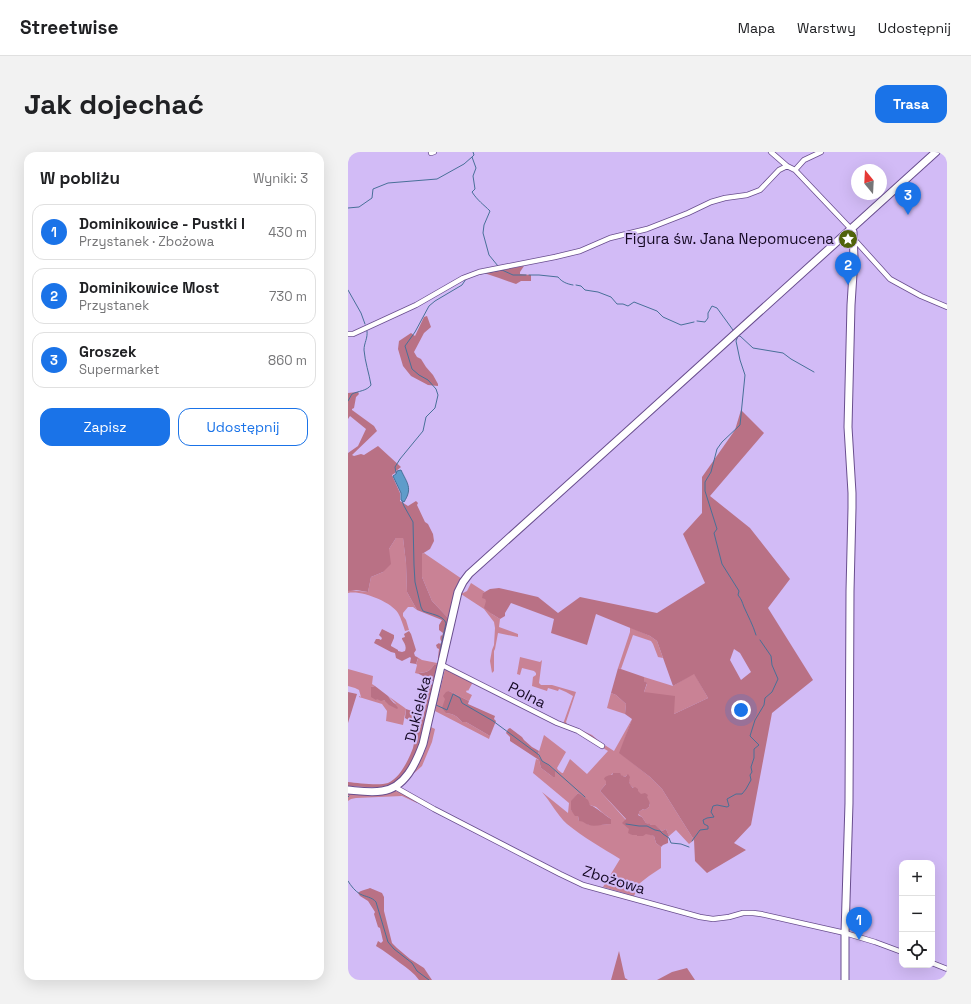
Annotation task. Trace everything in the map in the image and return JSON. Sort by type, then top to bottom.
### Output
[{"type":"main road","points":[[844,980],[849,803],[849,607],[852,508],[848,427],[851,305],[854,258],[853,232],[851,229],[936,152]]},
{"type":"main road","name":"Dukielska","points":[[395,787],[406,777],[413,767],[424,744],[458,592],[462,582],[851,229]]},
{"type":"main road","points":[[348,790],[376,792],[395,787]]},
{"type":"street","points":[[771,152],[787,166],[795,170],[851,229]]},
{"type":"street","points":[[795,170],[804,160],[821,152]]},
{"type":"street","points":[[348,334],[353,334],[416,305],[463,278],[479,272],[555,257],[580,250],[610,238],[647,229],[711,202],[746,195],[760,190],[779,170],[787,166]]},
{"type":"street","points":[[853,238],[890,279],[921,296],[947,307]]},
{"type":"street","name":"Polna","points":[[442,665],[557,723],[578,731],[602,746]]},
{"type":"street","name":"Zbożowa","points":[[395,787],[434,809],[583,885],[700,917],[714,919],[743,913],[773,916],[845,932],[899,951]]},
{"type":"street","points":[[935,965],[947,969]]},
{"type":"shaded area","points":[[524,266],[520,274],[531,275],[531,281],[521,281],[516,284],[484,273]]},
{"type":"shaded area","points":[[427,316],[431,327],[424,333],[414,352],[433,375],[438,386],[428,385],[411,376],[403,366],[398,349],[399,341],[411,333],[415,336],[424,317]]},
{"type":"shaded area","points":[[358,392],[359,394],[356,397],[354,408],[352,410],[374,426],[377,431],[352,455],[364,455],[378,446],[401,467],[392,475],[400,493],[400,501],[408,506],[416,501],[418,503],[417,505],[425,522],[428,524],[433,534],[434,541],[430,549],[422,554],[422,577],[432,601],[449,619],[440,659],[438,658],[439,649],[436,645],[442,642],[440,638],[443,633],[439,630],[439,625],[442,620],[417,610],[407,592],[403,538],[396,538],[389,549],[391,564],[383,572],[371,577],[368,592],[356,590],[348,591],[348,453],[358,446],[366,429],[350,416],[348,419],[348,393]]},
{"type":"shaded area","points":[[741,410],[764,433],[710,496],[750,528],[790,579],[768,608],[813,680],[772,713],[751,825],[734,843],[746,850],[707,873],[695,861],[694,840],[662,789],[650,777],[619,753],[632,719],[625,714],[626,704],[616,695],[611,693],[618,668],[644,677],[644,681],[647,683],[644,692],[675,696],[674,714],[708,698],[694,674],[673,686],[657,641],[650,636],[596,614],[587,645],[551,633],[554,619],[511,603],[505,613],[505,616],[500,619],[484,608],[486,601],[482,598],[483,593],[490,589],[499,588],[538,597],[558,613],[580,597],[657,613],[705,583],[683,534],[702,513],[702,477],[735,430]],"holes":[[[734,649],[740,653],[751,672],[741,680],[730,660]]]},
{"type":"shaded area","points":[[396,538],[403,538],[407,592],[417,610],[413,607],[408,607],[403,613],[409,630],[405,631],[398,613],[383,601],[361,593],[348,593],[350,590],[368,592],[371,577],[383,572],[389,549]]},
{"type":"shaded area","points":[[424,553],[462,579],[449,619],[432,601],[422,577],[422,554]]},
{"type":"shaded area","points":[[471,583],[485,592],[483,593],[492,614],[500,619],[499,627],[518,634],[518,637],[498,633],[494,651],[494,671],[492,673],[490,661],[494,645],[494,622],[484,609],[461,594],[462,592],[467,591]]},
{"type":"shaded area","points":[[630,627],[650,636],[657,641],[663,658],[658,657],[651,641],[633,635],[621,669],[618,668],[630,632]]},
{"type":"shaded area","points":[[382,629],[394,635],[391,646],[402,652],[405,651],[406,648],[402,638],[405,637],[404,634],[409,631],[416,650],[414,653],[415,656],[418,658],[416,664],[410,663],[410,657],[402,661],[396,658],[395,653],[374,643],[376,639],[381,640],[382,638],[379,635]]},
{"type":"shaded area","points":[[417,657],[439,665],[435,682],[433,681],[436,665],[426,672],[419,674],[415,673],[418,659]]},
{"type":"shaded area","points":[[520,657],[540,662],[542,660],[539,683],[541,685],[552,685],[576,692],[566,722],[567,724],[592,735],[614,751],[632,719],[620,753],[650,777],[662,789],[694,840],[689,844],[676,830],[669,836],[666,829],[662,831],[657,827],[646,823],[638,814],[643,809],[645,810],[649,807],[650,803],[630,785],[627,775],[625,777],[613,773],[600,791],[626,820],[632,835],[646,833],[654,836],[656,843],[661,847],[661,868],[640,883],[634,896],[603,887],[620,859],[586,838],[567,824],[560,817],[542,792],[568,813],[569,803],[533,773],[536,759],[539,760],[541,768],[553,777],[546,763],[542,761],[538,755],[544,735],[566,752],[557,768],[562,773],[570,759],[587,774],[608,751],[563,724],[573,696],[559,689],[558,691],[548,688],[547,691],[532,686],[533,677],[536,675],[534,671],[522,668],[520,675],[517,674]],"holes":[[[578,793],[590,805],[596,807],[611,819],[611,824],[589,825],[583,821],[579,821],[578,816],[571,810],[571,802]]]},
{"type":"shaded area","points":[[434,665],[437,665],[433,681],[419,674],[428,671]]},
{"type":"shaded area","points":[[348,669],[373,676],[372,684],[375,686],[371,687],[377,698],[396,704],[388,696],[406,709],[403,725],[386,721],[387,711],[382,704],[359,697],[361,697],[359,690],[348,686]]},
{"type":"shaded area","points":[[445,669],[473,682],[466,692],[472,695],[469,701],[449,691],[445,699],[446,713],[459,718],[462,722],[466,722],[490,736],[489,739],[435,711]]},
{"type":"shaded area","points":[[694,673],[708,698],[674,714],[644,692],[647,684],[644,681],[644,677],[673,686]]},
{"type":"shaded area","points":[[429,683],[434,686],[424,729],[414,759],[406,772],[397,781],[385,786],[348,786],[348,782],[374,784],[388,783],[400,773],[413,748],[415,740],[416,726],[405,718],[406,709],[415,712],[418,716],[423,718],[429,689],[427,685]]},
{"type":"shaded area","points":[[375,686],[391,699],[398,708],[397,709],[389,705],[384,700],[376,700],[371,697],[371,687]]},
{"type":"shaded area","points":[[449,691],[469,701],[468,704],[495,716],[494,719],[496,721],[490,736],[466,722],[462,722],[459,718],[446,713],[442,708],[445,699],[443,696]]},
{"type":"shaded area","points":[[348,692],[357,694],[348,723]]},
{"type":"shaded area","points":[[611,693],[616,695],[626,704],[625,714],[607,708]]},
{"type":"shaded area","points":[[431,727],[435,729],[432,742],[422,766],[403,783],[416,768],[424,754]]},
{"type":"shaded area","points":[[510,728],[532,747],[539,751],[538,755],[542,761],[555,771],[555,777],[541,768],[539,760],[510,741],[510,737],[506,733]]},
{"type":"shaded area","points":[[613,773],[620,773],[625,777],[628,774],[630,777],[629,780],[631,786],[638,789],[641,794],[645,793],[648,795],[647,797],[650,803],[649,807],[645,810],[643,809],[638,815],[642,817],[646,823],[655,825],[662,831],[666,829],[669,836],[668,843],[661,847],[656,843],[654,836],[646,834],[643,836],[637,836],[628,833],[629,829],[622,823],[626,819],[600,791],[606,784],[604,779]]},
{"type":"shaded area","points":[[396,791],[418,801],[417,803],[402,796],[356,798],[348,801],[348,792]]},
{"type":"shaded area","points":[[578,793],[588,800],[590,805],[611,819],[611,824],[591,826],[579,821],[578,816],[575,816],[571,810],[571,801]]},
{"type":"shaded area","points":[[370,888],[382,893],[384,897],[384,911],[392,943],[410,959],[424,968],[432,980],[419,980],[408,969],[376,946],[378,941],[381,943],[383,941],[380,928],[378,927],[374,914],[375,912],[368,901],[358,893]]},
{"type":"shaded area","points":[[619,951],[625,978],[628,980],[611,980]]},
{"type":"shaded area","points":[[687,968],[695,980],[657,980],[672,972]]},
{"type":"water","points":[[401,470],[409,489],[404,502],[401,500],[401,493],[393,476],[397,471]]},
{"type":"waterway","points":[[473,152],[474,155],[472,157],[476,168],[473,176],[475,189],[472,192],[490,211],[484,225],[483,233],[489,255],[498,266]]},
{"type":"waterway","points":[[348,208],[359,207],[372,198],[373,189],[388,183],[437,179],[464,164],[472,157]]},
{"type":"waterway","points":[[480,274],[502,270],[513,275],[526,275]]},
{"type":"waterway","points":[[529,275],[558,277],[561,280],[573,285]]},
{"type":"waterway","points":[[396,473],[395,467],[400,459],[423,431],[426,417],[435,408],[438,395],[436,389],[428,380],[412,369],[405,346],[415,332],[429,306],[462,285],[466,279]]},
{"type":"waterway","points":[[576,285],[581,286],[585,290],[598,292],[611,297],[617,304],[628,306],[634,302],[657,311],[663,317],[681,325],[694,322]]},
{"type":"waterway","points":[[348,290],[361,313],[365,324]]},
{"type":"waterway","points":[[697,321],[705,322],[712,306],[717,308],[733,330]]},
{"type":"waterway","points":[[348,401],[352,394],[365,390],[371,385],[364,350],[367,331]]},
{"type":"waterway","points":[[756,635],[738,595],[739,591],[722,564],[714,533],[717,529],[705,491],[705,482],[711,472],[717,449],[722,442],[740,425],[745,375],[736,341],[738,336],[740,336],[753,348],[783,353],[814,372]]},
{"type":"waterway","points":[[402,501],[413,522],[415,582],[421,607],[423,611],[439,616],[446,623],[440,656]]},
{"type":"waterway","points":[[692,841],[700,830],[708,829],[708,826],[704,824],[703,820],[714,817],[711,812],[713,806],[729,806],[727,799],[736,794],[742,794],[751,780],[750,775],[752,772],[751,767],[754,758],[754,749],[759,745],[750,736],[755,720],[764,705],[765,698],[772,692],[778,679],[772,665],[771,656],[760,640]]},
{"type":"waterway","points":[[445,664],[446,660]]},
{"type":"waterway","points":[[444,668],[436,705],[447,710],[453,694],[460,698],[462,703],[493,721],[539,755],[542,761],[549,765],[585,797]]},
{"type":"waterway","points":[[626,824],[647,826],[660,831],[669,838],[671,843],[689,847]]},
{"type":"waterway","points":[[348,881],[358,893],[371,898],[376,902],[388,942],[394,949],[412,963],[417,971],[429,980]]},
{"type":"place","name":"Groszek","points":[[908,215]]},
{"type":"place","name":"Figura św. Jana Nepomucena","points":[[848,239]]},
{"type":"place","name":"Dominikowice Most","points":[[848,285]]},
{"type":"place","name":"Dominikowice - Pustki I","points":[[859,940]]}]
